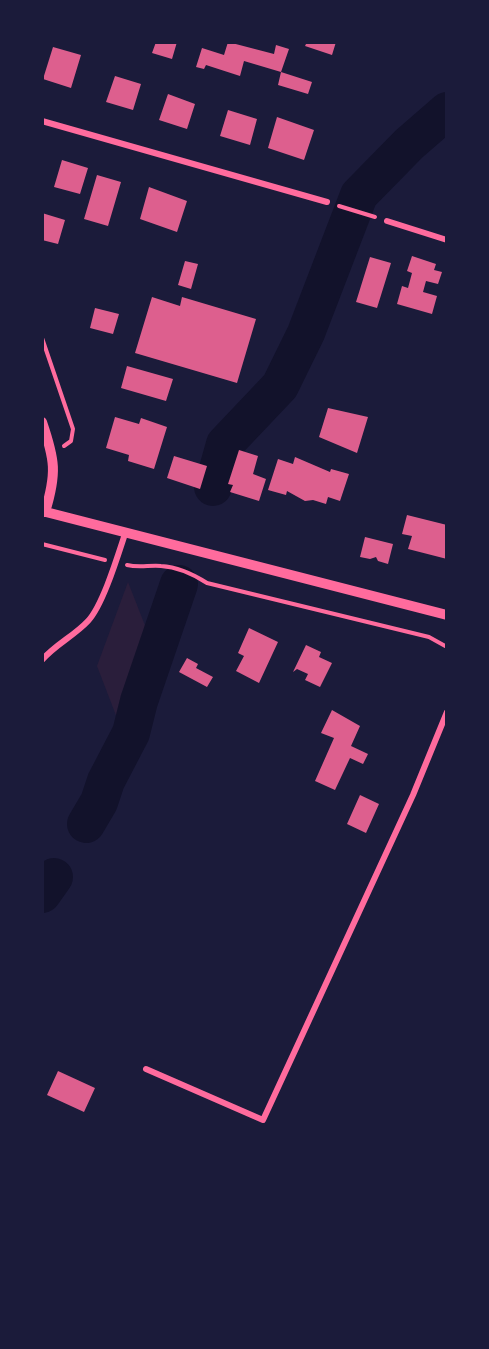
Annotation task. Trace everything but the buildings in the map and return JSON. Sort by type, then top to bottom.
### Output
[{"type":"street","points":[[42,121],[327,202]]},
{"type":"street","points":[[387,221],[447,240]]},
{"type":"street","points":[[42,422],[51,447],[54,482],[43,512],[447,615]]},
{"type":"street","points":[[42,660],[54,646],[76,633],[90,619],[116,562],[125,534]]},
{"type":"street","points":[[146,1068],[263,1120],[413,795],[447,712]]},
{"type":"path","points":[[327,202],[387,221]]},
{"type":"path","points":[[42,338],[73,429],[73,435],[68,444],[51,447]]},
{"type":"path","points":[[42,544],[137,568],[161,566],[191,573],[207,583],[429,637],[447,647]]},
{"type":"shaded area","points":[[128,582],[146,628],[117,718],[97,666]]},
{"type":"waterway","points":[[213,487],[225,444],[280,386],[306,333],[359,195],[409,144],[447,111]]},
{"type":"waterway","points":[[86,824],[99,802],[106,781],[131,733],[139,701],[179,584]]},
{"type":"waterway","points":[[42,894],[54,877]]}]
